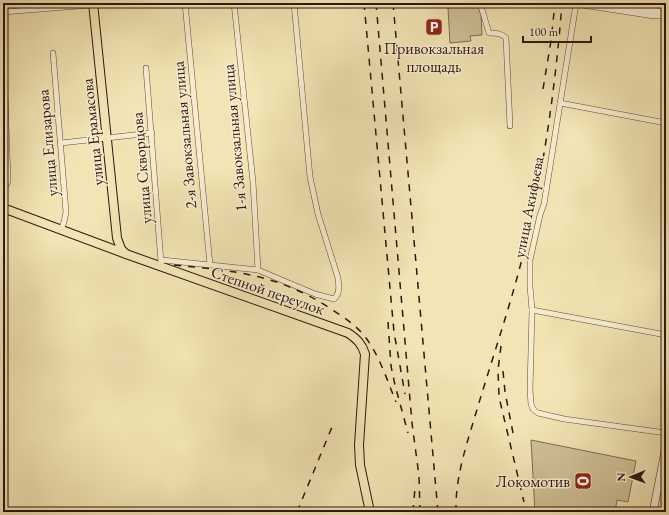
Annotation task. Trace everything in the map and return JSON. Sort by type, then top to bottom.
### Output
[{"type":"main road","name":"улица Ерамасова","points":[[93,4],[117,238],[121,249],[126,254]]},
{"type":"main road","name":"Степной переулок","points":[[3,208],[126,254],[160,263],[348,333],[358,340],[363,346],[365,354],[359,445],[360,465],[370,512]]},
{"type":"main road","points":[[104,246],[113,244],[117,238]]},
{"type":"street","points":[[3,12],[44,6],[116,3]]},
{"type":"street","name":"2-я Завокзальная улица","points":[[185,3],[210,265]]},
{"type":"street","name":"1-я Завокзальная улица","points":[[234,3],[253,182],[258,270]]},
{"type":"street","points":[[160,263],[210,265],[258,270],[326,298],[334,299],[339,291],[338,278],[318,214],[310,177],[294,3]]},
{"type":"street","points":[[480,3],[489,33],[502,34],[506,38],[507,42],[510,126]]},
{"type":"street","points":[[647,3],[655,4],[666,9]]},
{"type":"street","name":"улица Акифьева","points":[[596,4],[576,4],[544,204],[540,215],[530,260],[532,310],[531,404],[533,409],[538,413],[564,419],[666,433]]},
{"type":"street","points":[[596,4],[653,11],[666,15]]},
{"type":"street","points":[[596,4],[654,16],[666,15]]},
{"type":"street","points":[[3,40],[8,181],[3,192]]},
{"type":"street","name":"улица Елизарова","points":[[53,53],[66,212],[61,230]]},
{"type":"street","name":"улица Скворцова","points":[[146,68],[152,133],[160,263]]},
{"type":"street","points":[[560,103],[666,123]]},
{"type":"street","points":[[61,142],[152,133]]},
{"type":"street","points":[[532,310],[666,335]]},
{"type":"street","points":[[653,512],[666,446]]},
{"type":"shaded area","points":[[449,3],[477,3],[481,15],[482,35],[470,36],[471,41],[450,43]]},
{"type":"shaded area","name":"Локомотив","points":[[531,440],[636,461],[628,502],[617,500],[615,512],[535,512]]},
{"type":"railway","points":[[364,3],[394,332],[405,394]]},
{"type":"railway","points":[[376,3],[412,423],[419,476],[420,512]]},
{"type":"railway","points":[[393,3],[438,512]]},
{"type":"railway","points":[[543,89],[551,41],[555,3]]},
{"type":"railway","points":[[456,512],[456,498],[463,458],[526,245],[546,142],[562,3]]},
{"type":"railway","points":[[174,265],[217,269],[256,276],[293,288],[312,297],[341,315],[366,338],[379,361],[396,402]]},
{"type":"railway","points":[[388,322],[391,366],[408,433]]},
{"type":"railway","points":[[501,346],[498,370],[499,397],[524,502]]},
{"type":"railway","points":[[503,371],[505,392],[513,433]]},
{"type":"railway","points":[[297,512],[332,427]]},
{"type":"railway","points":[[413,512],[415,488]]},
{"type":"place","name":"Привокзальная площадь","points":[[434,27]]},
{"type":"place","name":"Локомотив","points":[[583,481]]}]
